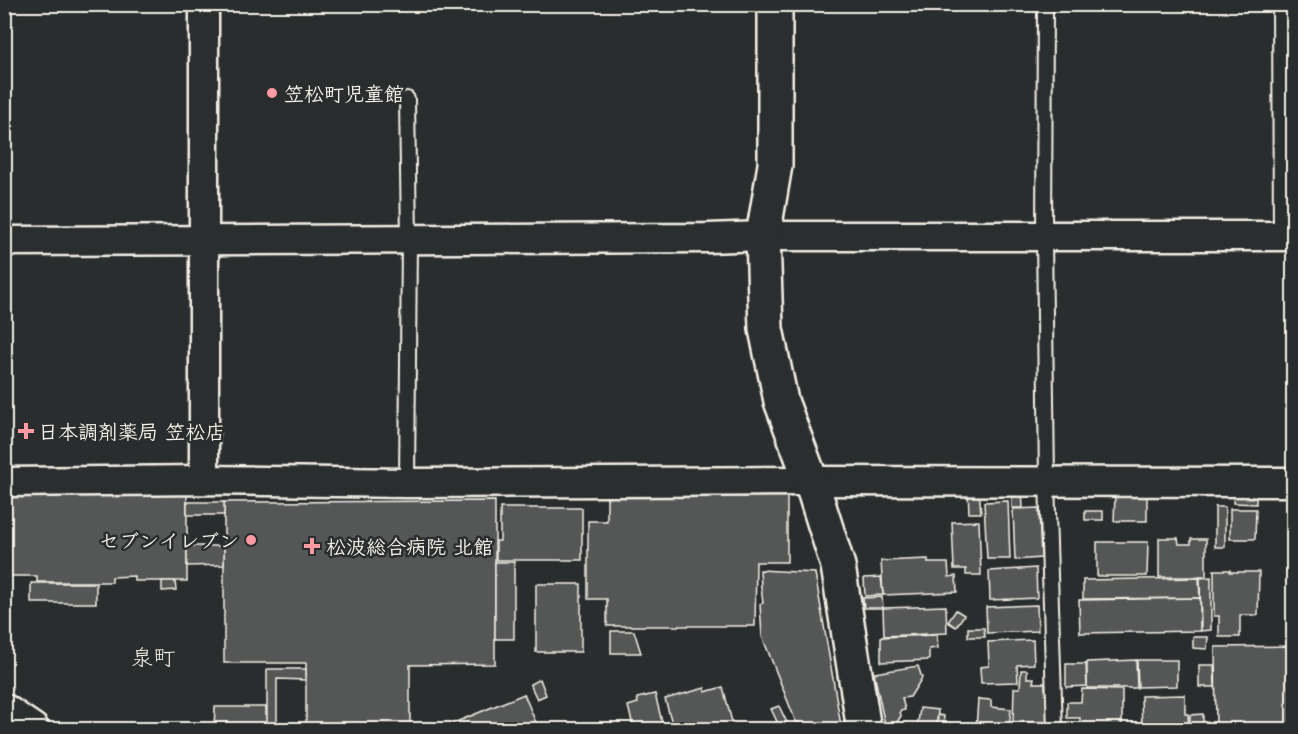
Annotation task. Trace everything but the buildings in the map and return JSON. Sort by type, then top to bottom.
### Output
[{"type":"street","points":[[204,4],[204,480]]},
{"type":"street","points":[[775,4],[775,165],[763,236],[766,329],[781,401],[811,481],[838,566],[864,729]]},
{"type":"street","points":[[4,241],[763,236],[1287,236]]},
{"type":"street","points":[[4,482],[204,480],[407,483],[1293,482]]},
{"type":"street","points":[[4,711],[32,729]]},
{"type":"lane","points":[[1045,4],[1044,236],[1047,481],[1055,729]]},
{"type":"lane","points":[[1280,4],[1287,236]]},
{"type":"lane","points":[[407,99],[409,240],[407,483]]},
{"type":"place","name":"笠松町児童館","points":[[272,93]]},
{"type":"place","name":"日本調剤薬局 笠松店","points":[[26,431]]},
{"type":"place","name":"セブンイレブン","points":[[251,540]]},
{"type":"place","name":"松波総合病院 北館","points":[[312,546]]},
{"type":"district","name":"泉町","points":[[153,656]]}]
